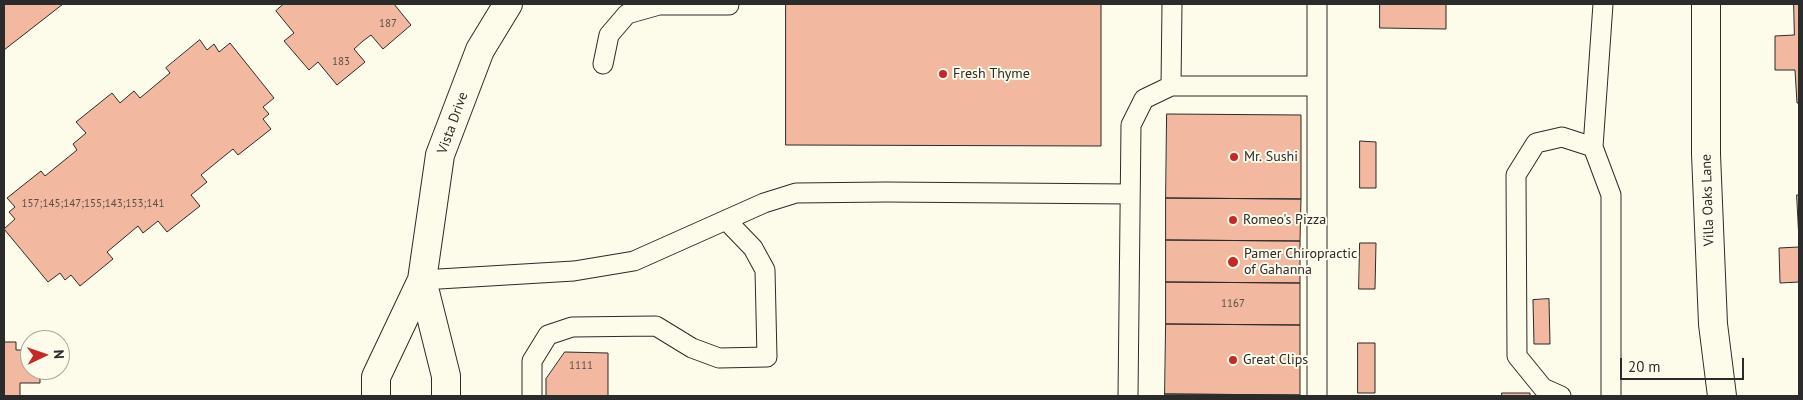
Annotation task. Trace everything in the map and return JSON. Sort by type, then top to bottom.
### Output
[{"type":"street","name":"Vista Drive","points":[[376,396],[376,377],[422,280],[440,155],[480,50],[508,4]]},
{"type":"street","name":"Villa Oaks Lane","points":[[1706,4],[1707,172],[1714,324],[1722,396]]},
{"type":"street","name":"Vista Drive","points":[[422,280],[446,376],[446,396]]},
{"type":"lane","points":[[1171,86],[1172,4]]},
{"type":"lane","points":[[1317,4],[1317,396]]},
{"type":"lane","points":[[1603,4],[1593,147],[1611,195],[1611,396]]},
{"type":"lane","points":[[603,64],[609,35],[627,14],[659,5],[729,5]]},
{"type":"lane","points":[[1128,396],[1131,125],[1144,99],[1171,86],[1317,86]]},
{"type":"lane","points":[[1561,396],[1543,388],[1517,356],[1516,175],[1536,143],[1562,137],[1593,147]]},
{"type":"lane","points":[[422,280],[574,271],[634,261],[764,204],[796,193],[1130,194]]},
{"type":"lane","points":[[532,396],[532,360],[548,335],[572,327],[656,326],[692,348],[719,358],[767,357],[765,270],[753,248],[727,221]]},
{"type":"building","points":[[4,4],[63,4],[4,50]]},
{"type":"building","points":[[284,4],[394,4],[411,25],[383,49],[371,35],[363,41],[354,49],[365,62],[337,85],[318,62],[309,70],[284,41],[294,33],[276,11]]},
{"type":"building","name":"Fresh Thyme","points":[[786,4],[1101,4],[1101,146],[786,145]]},
{"type":"building","points":[[1380,4],[1446,4],[1446,29],[1380,28]]},
{"type":"building","points":[[1794,4],[1799,4],[1799,103],[1797,103],[1795,70],[1775,70],[1775,36],[1794,35]]},
{"type":"building","points":[[200,40],[207,50],[214,44],[219,52],[230,43],[274,98],[263,107],[269,114],[263,119],[271,129],[238,155],[233,149],[201,175],[207,182],[191,195],[200,206],[167,232],[158,221],[143,233],[138,226],[107,252],[113,259],[80,286],[71,275],[65,280],[60,273],[48,282],[4,229],[15,219],[9,212],[15,207],[7,198],[41,171],[45,176],[77,150],[73,144],[86,133],[76,122],[112,93],[120,103],[134,91],[140,98],[170,73],[166,68]]},
{"type":"building","name":"Mr. Sushi","points":[[1167,114],[1301,115],[1301,199],[1166,198]]},
{"type":"building","points":[[1360,141],[1376,142],[1376,188],[1360,188]]},
{"type":"building","points":[[1797,195],[1799,195],[1799,247]]},
{"type":"building","name":"Romeo's Pizza","points":[[1166,198],[1301,199],[1300,241],[1166,240]]},
{"type":"building","name":"Pamer Chiropractic of Gahanna","points":[[1166,240],[1300,241],[1300,283],[1166,282]]},
{"type":"building","points":[[1360,243],[1376,243],[1375,289],[1359,289]]},
{"type":"building","points":[[1799,247],[1799,282],[1780,283],[1779,248]]},
{"type":"building","points":[[1166,282],[1300,283],[1300,325],[1166,324]]},
{"type":"building","points":[[1549,299],[1550,344],[1534,344],[1533,300]]},
{"type":"building","name":"Great Clips","points":[[1166,324],[1300,325],[1300,395],[1165,394]]},
{"type":"building","points":[[4,342],[16,342],[16,350],[20,350],[20,380],[40,380],[40,383],[20,383],[20,396],[4,396]]},
{"type":"building","points":[[1358,343],[1375,343],[1375,393],[1358,393]]},
{"type":"building","points":[[565,352],[608,353],[608,396],[546,396],[546,379]]},
{"type":"building","points":[[1502,393],[1530,393],[1530,396],[1502,396]]},
{"type":"building","points":[[1165,394],[1300,395],[1300,396],[1165,396]]},
{"type":"place","name":"Fresh Thyme","points":[[943,74]]},
{"type":"place","name":"Mr. Sushi","points":[[1234,157]]},
{"type":"place","name":"Romeo's Pizza","points":[[1233,220]]},
{"type":"place","name":"Pamer Chiropractic of Gahanna","points":[[1233,262]]},
{"type":"place","name":"Great Clips","points":[[1233,360]]}]
